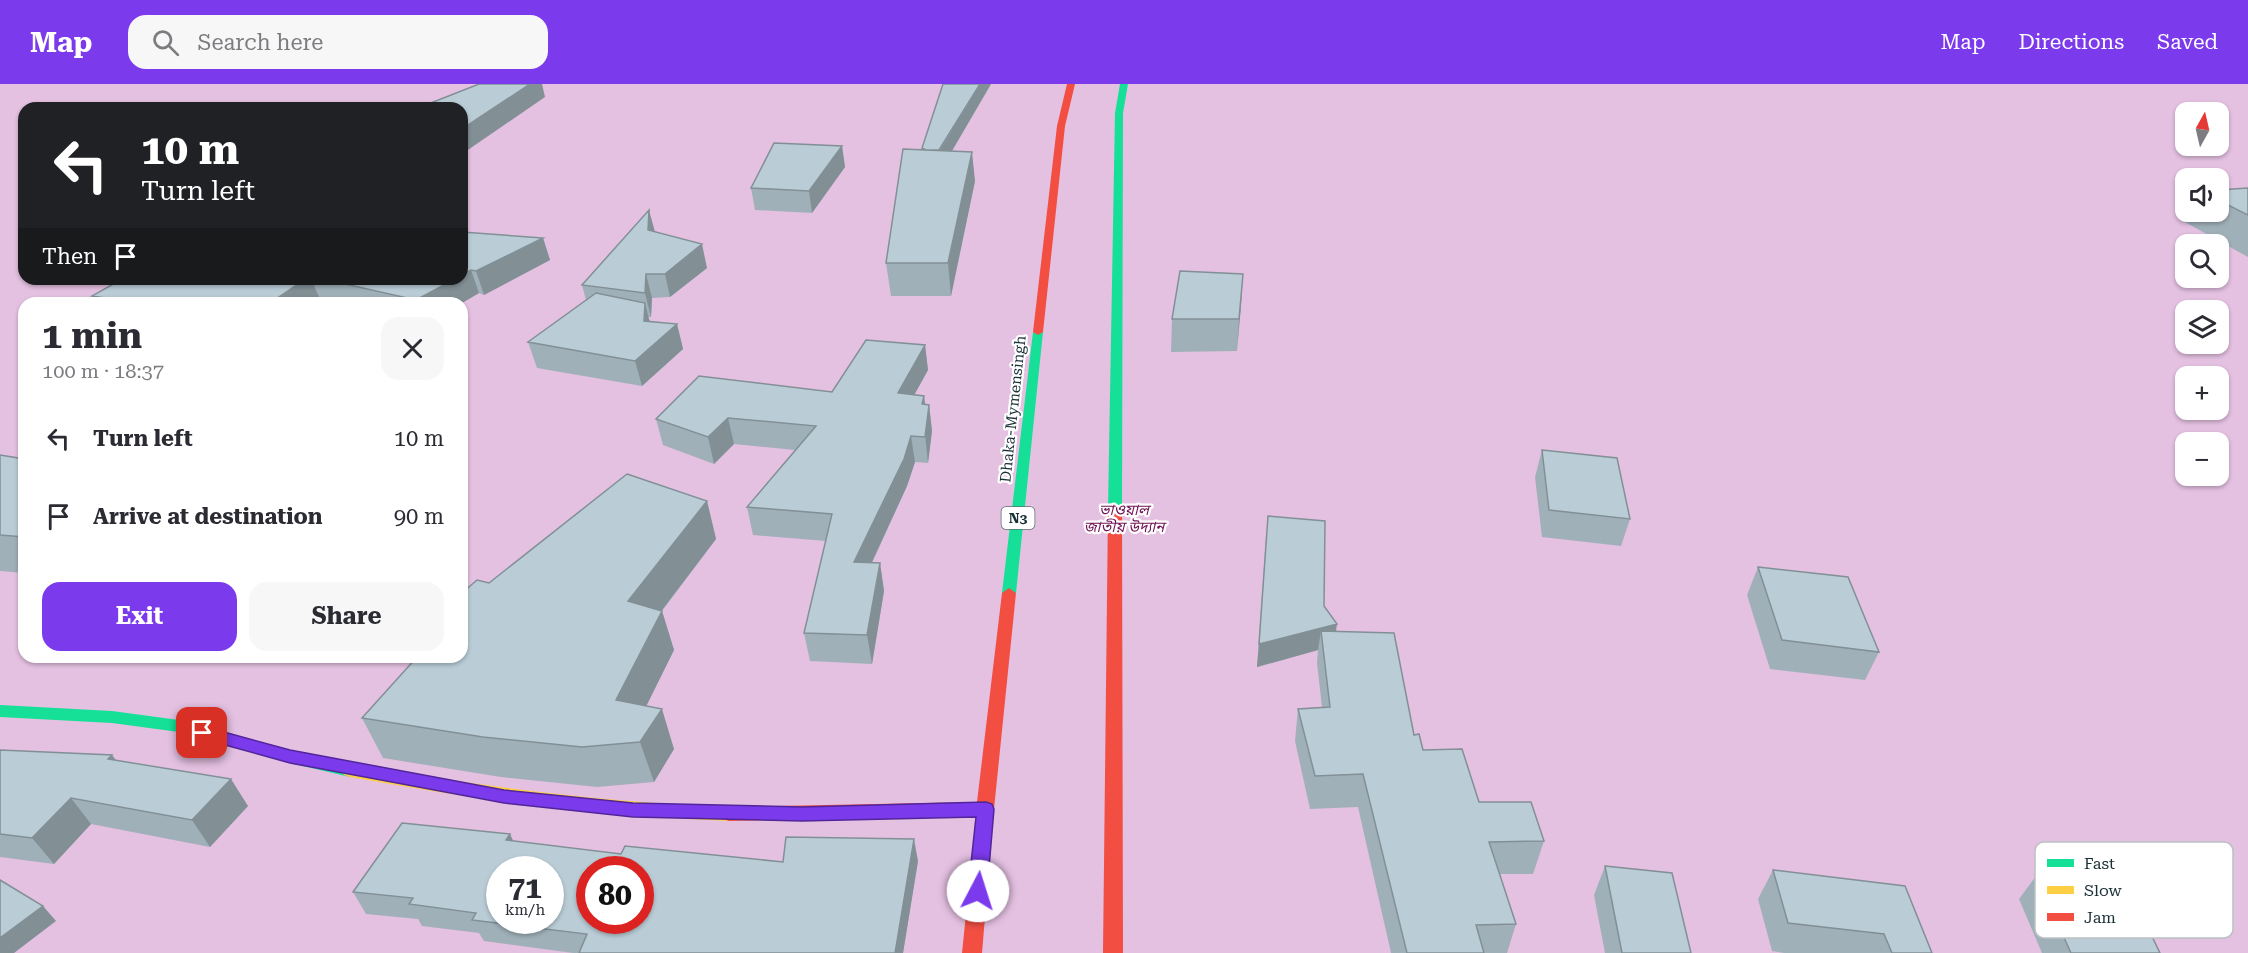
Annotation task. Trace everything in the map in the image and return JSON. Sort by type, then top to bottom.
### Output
[{"type":"main road","name":"Dhaka-Mymensingh","points":[[972,953],[1061,126],[1071,84]]},
{"type":"main road","points":[[1113,953],[1116,278],[1119,113],[1124,84]]},
{"type":"main road","points":[[0,711],[89,715],[179,727],[290,757],[470,790],[504,796],[633,810],[802,814],[986,809]]},
{"type":"green space","name":"ভাওয়াল জাতীয় উদ্যান","points":[[0,84],[2248,84],[2248,953],[0,953]]},
{"type":"building","points":[[479,84],[530,84],[468,125],[468,102],[433,102]]},
{"type":"building","points":[[943,84],[980,84],[939,150],[926,150],[922,148]]},
{"type":"building","points":[[774,143],[842,146],[809,191],[751,188]]},
{"type":"building","points":[[903,149],[972,152],[948,263],[886,263]]},
{"type":"building","points":[[2248,188],[2248,215],[2229,206],[2229,189]]},
{"type":"building","points":[[649,210],[648,230],[702,244],[665,274],[646,274],[645,293],[582,285]]},
{"type":"building","points":[[468,232],[543,238],[476,271],[468,272]]},
{"type":"building","points":[[1180,271],[1243,274],[1239,319],[1172,319]]},
{"type":"building","points":[[111,285],[296,285],[279,297],[92,296]]},
{"type":"building","points":[[350,285],[444,285],[422,297],[403,297]]},
{"type":"building","points":[[596,293],[645,303],[644,321],[677,324],[635,361],[528,342]]},
{"type":"building","points":[[866,340],[925,345],[898,393],[924,396],[922,404],[929,405],[925,437],[911,436],[904,459],[854,562],[880,563],[867,635],[804,633],[832,514],[747,507],[816,426],[728,418],[708,437],[656,419],[699,376],[832,392]]},
{"type":"building","points":[[1542,450],[1617,458],[1630,519],[1549,510]]},
{"type":"building","points":[[0,455],[18,458],[18,536],[0,535]]},
{"type":"building","points":[[627,474],[707,501],[628,601],[662,611],[616,700],[662,709],[640,742],[582,747],[483,737],[362,718],[412,663],[468,663],[468,588],[477,580],[489,583]]},
{"type":"building","points":[[1268,516],[1325,521],[1324,606],[1337,624],[1259,644]]},
{"type":"building","points":[[1758,567],[1848,577],[1879,652],[1782,640]]},
{"type":"building","points":[[1321,631],[1394,633],[1414,735],[1419,734],[1423,750],[1462,749],[1479,802],[1531,802],[1544,841],[1489,842],[1516,924],[1476,925],[1484,953],[1407,953],[1363,774],[1315,776],[1298,709],[1330,707]]},
{"type":"building","points":[[0,750],[112,755],[108,759],[231,779],[192,820],[71,798],[32,838],[0,834]]},
{"type":"building","points":[[402,823],[510,834],[506,840],[621,854],[625,846],[783,862],[786,837],[914,839],[895,953],[579,953],[587,934],[654,934],[654,856],[576,856],[576,933],[564,931],[564,856],[486,856],[486,922],[472,920],[476,913],[409,904],[413,898],[353,892]]},
{"type":"building","points":[[1605,866],[1672,873],[1691,953],[1622,953]]},
{"type":"building","points":[[1773,870],[1905,886],[1932,953],[1892,953],[1884,934],[1788,923]]},
{"type":"building","points":[[0,880],[43,906],[0,938]]},
{"type":"building","points":[[2064,938],[2153,938],[2160,953],[2071,953]]},
{"type":"traffic: fast","points":[[1115,509],[1119,113],[1124,84]]},
{"type":"traffic: fast","points":[[1009,593],[1038,332]]},
{"type":"traffic: fast","points":[[0,711],[112,717],[179,726],[290,757],[350,770]]},
{"type":"traffic: slow","points":[[350,770],[444,787],[539,800],[634,809],[729,814]]},
{"type":"traffic: jam","points":[[1038,332],[1061,126],[1071,84]]},
{"type":"traffic: jam","points":[[1113,953],[1115,509]]},
{"type":"traffic: jam","points":[[972,953],[1009,593]]},
{"type":"traffic: jam","points":[[729,814],[985,809]]},
{"type":"route","points":[[202,733],[290,757],[504,796],[633,810],[802,814],[986,809],[978,891]]}]
